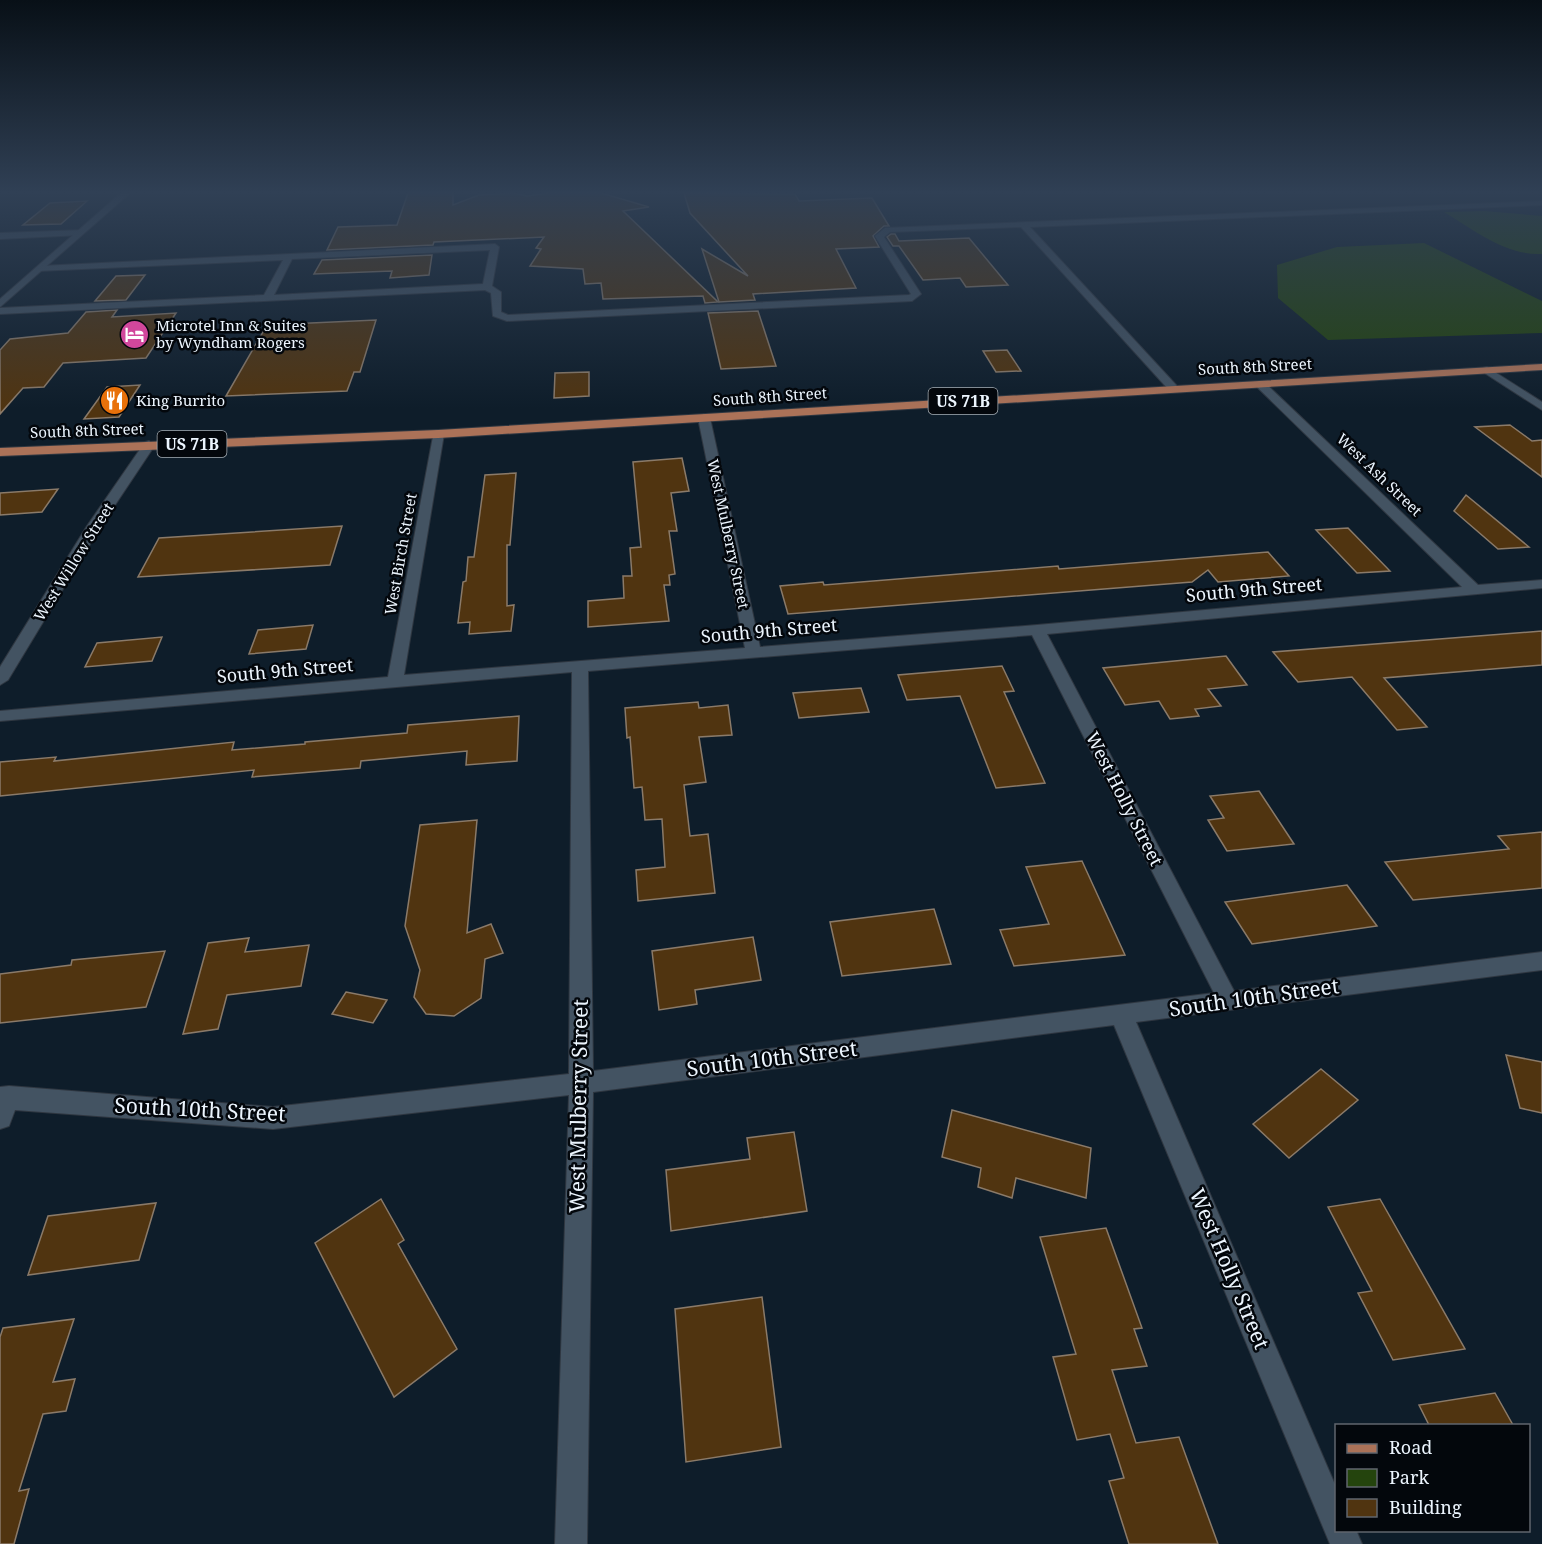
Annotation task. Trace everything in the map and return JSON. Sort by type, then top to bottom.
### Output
[{"type":"main road","name":"South 8th Street","points":[[0,452],[438,434],[1542,367]]},
{"type":"street","points":[[0,304],[44,265]]},
{"type":"street","points":[[40,269],[122,265]]},
{"type":"street","points":[[267,298],[285,265]]},
{"type":"street","points":[[487,287],[492,265]]},
{"type":"street","points":[[0,311],[487,287],[496,292],[496,314],[507,318],[912,298],[916,294],[898,265]]},
{"type":"street","points":[[1061,265],[1173,388]]},
{"type":"street","points":[[1487,370],[1542,407]]},
{"type":"street","name":"West Ash Street","points":[[1260,384],[1474,590]]},
{"type":"street","name":"West Mulberry Street","points":[[704,418],[753,651]]},
{"type":"street","name":"West Birch Street","points":[[395,681],[438,434]]},
{"type":"street","name":"West Willow Street","points":[[0,680],[94,526],[149,445]]},
{"type":"street","name":"South 9th Street","points":[[0,716],[395,681],[580,668],[753,651],[1037,630],[1542,584]]},
{"type":"street","name":"West Holly Street","points":[[1037,630],[1228,1000]]},
{"type":"street","name":"West Mulberry Street","points":[[571,1544],[581,1083],[580,668]]},
{"type":"street","name":"South 10th Street","points":[[3,1104],[273,1118],[581,1083],[1542,961]]},
{"type":"street","name":"West Holly Street","points":[[1122,1016],[1335,1520]]},
{"type":"green space","points":[[1277,265],[1469,265],[1542,301],[1542,333],[1328,340],[1278,298]]},
{"type":"building","points":[[319,265],[430,265],[429,275],[390,278],[392,271],[314,274]]},
{"type":"building","points":[[679,265],[718,302],[705,303],[703,296],[603,299],[601,283],[585,284],[583,269],[530,266]]},
{"type":"building","points":[[707,265],[729,265],[748,276],[738,265],[844,265],[856,288],[753,294],[755,300],[719,302]]},
{"type":"building","points":[[912,265],[991,265],[1008,285],[966,287],[960,278],[923,280]]},
{"type":"building","points":[[145,275],[126,300],[95,301],[116,276]]},
{"type":"building","points":[[117,310],[112,317],[176,313],[146,358],[63,363],[44,387],[23,388],[0,414],[0,350],[10,339],[68,333],[86,312]]},
{"type":"building","points":[[758,311],[776,366],[721,369],[708,313]]},
{"type":"building","points":[[376,320],[360,372],[354,372],[347,391],[226,396],[267,325]]},
{"type":"building","points":[[1007,350],[1021,371],[996,372],[983,351]]},
{"type":"building","points":[[589,372],[589,396],[554,398],[555,373]]},
{"type":"building","points":[[140,385],[119,417],[84,419],[107,387]]},
{"type":"building","points":[[1510,425],[1532,441],[1542,440],[1542,477],[1475,427]]},
{"type":"building","points":[[682,458],[689,491],[671,493],[677,531],[669,531],[675,574],[669,575],[670,585],[664,585],[669,621],[588,627],[588,601],[624,598],[623,576],[632,576],[630,548],[641,547],[633,462]]},
{"type":"building","points":[[516,473],[510,545],[507,545],[507,606],[514,605],[511,631],[469,634],[470,622],[458,623],[468,557],[474,557],[485,475]]},
{"type":"building","points":[[58,489],[42,512],[0,515],[0,493]]},
{"type":"building","points":[[1466,495],[1529,547],[1498,549],[1454,511]]},
{"type":"building","points":[[342,526],[330,565],[138,577],[159,538]]},
{"type":"building","points":[[1348,528],[1390,571],[1357,573],[1316,530]]},
{"type":"building","points":[[1268,552],[1289,576],[1218,582],[1208,570],[1192,582],[788,614],[780,586],[823,582],[824,585],[1058,566],[1059,569]]},
{"type":"building","points":[[313,625],[306,649],[249,654],[258,630]]},
{"type":"building","points":[[1542,631],[1542,665],[1384,678],[1427,727],[1397,730],[1352,677],[1298,682],[1273,652]]},
{"type":"building","points":[[162,637],[152,661],[85,667],[97,643]]},
{"type":"building","points":[[1226,656],[1247,685],[1208,689],[1221,706],[1195,709],[1199,716],[1170,719],[1159,701],[1125,705],[1103,668]]},
{"type":"building","points":[[1002,666],[1014,691],[1004,692],[1045,783],[996,788],[960,696],[907,700],[898,675]]},
{"type":"building","points":[[861,688],[869,712],[799,718],[793,693]]},
{"type":"building","points":[[698,702],[699,708],[728,705],[732,735],[699,737],[706,782],[684,785],[690,836],[708,834],[715,893],[638,901],[636,870],[665,867],[662,819],[645,820],[642,787],[634,788],[625,708]]},
{"type":"building","points":[[519,716],[517,761],[466,765],[467,751],[361,761],[360,768],[252,777],[254,770],[0,796],[0,762],[56,757],[54,761],[234,742],[232,750],[305,744],[305,742],[407,733],[408,725]]},
{"type":"building","points":[[1259,791],[1294,844],[1227,851],[1208,820],[1224,818],[1210,796]]},
{"type":"building","points":[[477,820],[467,933],[491,924],[503,953],[485,959],[481,998],[454,1016],[426,1014],[414,997],[420,970],[405,926],[420,825]]},
{"type":"building","points":[[1542,832],[1542,888],[1413,900],[1385,862],[1509,849],[1498,836]]},
{"type":"building","points":[[1082,861],[1125,955],[1014,966],[1000,930],[1049,924],[1026,867]]},
{"type":"building","points":[[1347,885],[1377,926],[1252,944],[1225,902]]},
{"type":"building","points":[[934,909],[951,964],[842,976],[830,922]]},
{"type":"building","points":[[753,937],[761,980],[695,990],[697,1004],[659,1010],[652,951]]},
{"type":"building","points":[[249,938],[245,952],[309,945],[301,986],[227,995],[218,1029],[183,1034],[208,943]]},
{"type":"building","points":[[165,951],[146,1007],[0,1023],[0,974],[71,965],[72,960]]},
{"type":"building","points":[[346,992],[387,1000],[373,1023],[332,1014]]},
{"type":"building","points":[[1506,1055],[1542,1062],[1542,1113],[1520,1108]]},
{"type":"building","points":[[1321,1069],[1358,1100],[1289,1158],[1253,1124]]},
{"type":"building","points":[[952,1110],[1091,1148],[1086,1198],[1016,1178],[1012,1198],[978,1187],[981,1168],[942,1157]]},
{"type":"building","points":[[794,1132],[807,1211],[671,1231],[666,1170],[750,1159],[747,1138]]},
{"type":"building","points":[[381,1199],[404,1240],[398,1244],[457,1349],[394,1397],[315,1243]]},
{"type":"building","points":[[1380,1199],[1465,1349],[1393,1360],[1358,1293],[1372,1291],[1328,1207]]},
{"type":"building","points":[[156,1203],[139,1260],[28,1275],[48,1216]]},
{"type":"building","points":[[1106,1228],[1142,1328],[1134,1329],[1147,1366],[1112,1370],[1136,1443],[1179,1437],[1218,1544],[1129,1544],[1109,1481],[1124,1478],[1110,1434],[1077,1440],[1053,1357],[1076,1354],[1040,1237]]},
{"type":"building","points":[[762,1297],[781,1447],[686,1462],[675,1309]]},
{"type":"building","points":[[74,1319],[53,1382],[75,1379],[66,1411],[43,1414],[19,1491],[29,1489],[14,1544],[0,1544],[0,1337],[3,1328]]},
{"type":"building","points":[[1495,1393],[1512,1424],[1428,1424],[1419,1405]]},
{"type":"place","name":"Microtel Inn & Suites by Wyndham Rogers","points":[[135,335]]},
{"type":"place","name":"King Burrito","points":[[115,401]]}]
